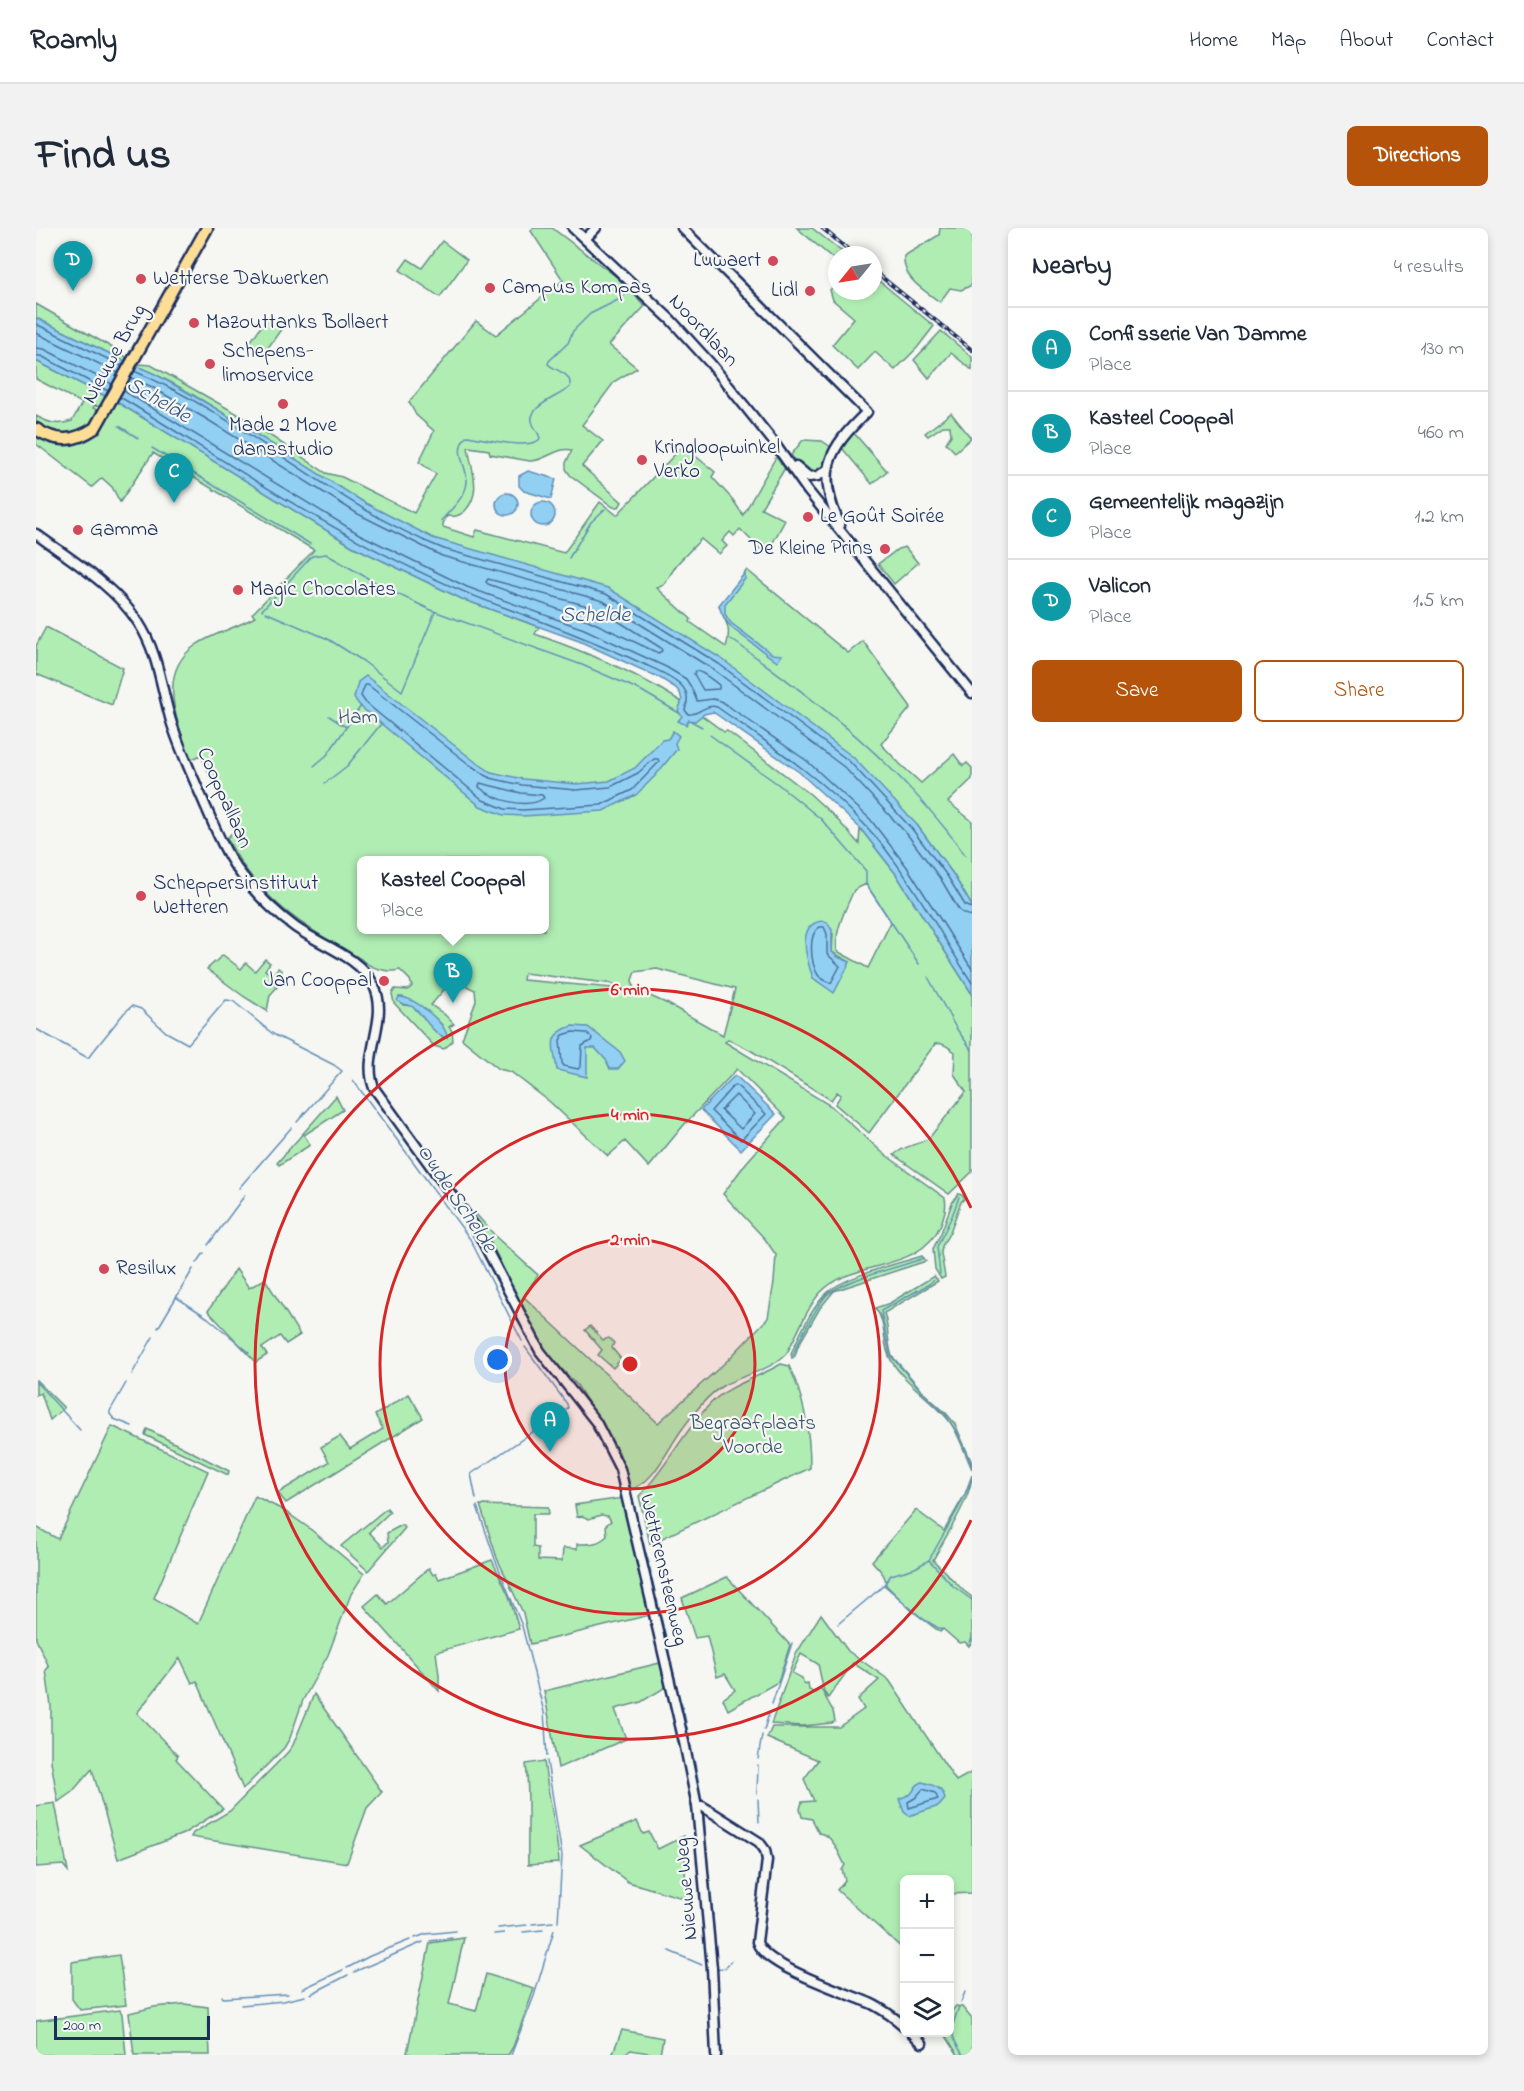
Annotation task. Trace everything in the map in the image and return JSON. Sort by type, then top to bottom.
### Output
[{"type":"main road","name":"Nieuwe Brug","points":[[36,429],[51,437],[74,440],[95,428],[207,228]]},
{"type":"street","points":[[581,232],[596,228]]},
{"type":"street","name":"Noordlaan","points":[[682,228],[867,412],[840,440],[832,453],[828,469],[828,494],[845,536]]},
{"type":"street","name":"Noordlaan","points":[[581,232],[671,320],[728,385],[772,440],[808,491],[972,693]]},
{"type":"street","name":"Noordlaan","points":[[772,440],[805,475],[818,476],[828,469]]},
{"type":"street","name":"Cooppallaan","points":[[36,534],[113,593],[141,627],[157,663],[171,719],[186,761],[226,851],[244,878],[276,912],[297,928],[353,962],[372,982],[379,1012],[369,1065]]},
{"type":"street","name":"Wetterensteenweg","points":[[369,1065],[372,1083],[378,1095],[475,1227],[540,1351],[596,1422],[620,1469],[683,1734],[697,1806]]},
{"type":"street","points":[[697,1806],[702,1806],[753,1838],[765,1850],[767,1860],[757,1942],[761,1951],[785,1968],[875,2006],[900,2023]]},
{"type":"street","name":"Nieuwe Weg","points":[[697,1806],[712,1968],[716,2055]]},
{"type":"street","points":[[916,2037],[922,2043]]},
{"type":"green space","points":[[533,228],[552,228],[618,278],[645,306],[609,345],[637,368],[615,381],[582,425],[603,441],[582,466],[622,502],[619,507],[613,507],[570,475],[566,469],[566,463],[572,450],[561,450],[530,461],[490,454],[489,450],[468,447],[475,488],[473,496],[463,513],[457,516],[447,516],[443,527],[474,537],[477,530],[564,553],[600,502],[617,515],[683,446],[715,472],[712,477],[743,515],[776,457],[785,468],[761,508],[785,520],[771,546],[763,552],[740,529],[734,536],[730,532],[722,541],[727,546],[719,554],[701,539],[677,564],[664,585],[657,588],[691,619],[690,622],[726,647],[728,630],[719,606],[747,570],[848,653],[863,641],[911,707],[881,744],[921,783],[954,754],[963,766],[967,763],[972,768],[972,779],[948,802],[972,821],[972,906],[953,874],[917,825],[445,543],[364,503],[200,399],[137,366],[138,364],[151,365],[241,416],[326,473],[342,477],[414,513],[436,474],[419,462],[434,431],[416,415],[409,402],[476,321],[496,335],[563,280],[531,231]]},
{"type":"green space","points":[[797,228],[812,228],[835,246],[828,246],[828,254]]},
{"type":"green space","points":[[940,228],[972,228],[972,285],[961,290],[950,288],[940,302],[910,277],[904,264],[904,256],[939,235]]},
{"type":"green space","points":[[442,241],[467,260],[440,297],[400,270],[408,259],[422,268]]},
{"type":"green space","points":[[882,283],[934,326],[917,348],[895,370],[875,352],[858,370],[832,345],[854,318],[833,300],[882,300]]},
{"type":"green space","points":[[36,304],[118,351],[126,357],[125,361],[36,318]]},
{"type":"green space","points":[[267,318],[282,328],[263,355],[248,345]]},
{"type":"green space","points":[[941,331],[972,357],[972,370],[951,353],[929,378],[914,360]]},
{"type":"green space","name":"Ham","points":[[36,361],[117,402],[352,546],[462,599],[539,627],[535,634],[634,675],[679,700],[724,732],[727,731],[810,794],[859,844],[860,828],[896,874],[972,994],[972,1172],[949,1194],[894,1155],[929,1138],[966,1092],[954,1074],[955,1052],[948,1047],[935,1044],[869,1133],[835,1104],[841,1095],[837,1092],[831,1100],[750,1050],[728,1039],[725,1042],[831,1106],[883,1153],[945,1198],[945,1211],[941,1224],[931,1240],[918,1251],[903,1259],[851,1274],[835,1281],[821,1292],[809,1308],[785,1355],[764,1369],[731,1381],[712,1394],[687,1422],[654,1472],[639,1486],[631,1489],[619,1452],[577,1385],[543,1349],[491,1243],[473,1215],[476,1214],[497,1238],[538,1275],[524,1297],[658,1423],[728,1360],[768,1318],[776,1255],[765,1239],[723,1194],[746,1163],[786,1118],[737,1069],[683,1126],[649,1167],[625,1141],[608,1156],[550,1102],[511,1072],[499,1069],[462,1039],[476,1001],[475,990],[458,982],[448,985],[431,1005],[454,1024],[449,1027],[453,1041],[444,1049],[434,1046],[394,1003],[392,994],[395,989],[408,990],[412,986],[410,980],[400,970],[384,970],[369,965],[301,923],[268,895],[239,859],[227,838],[234,831],[201,755],[190,760],[176,714],[173,684],[176,669],[183,656],[203,641],[255,617],[252,614],[314,550],[153,453],[120,502],[112,487],[102,478],[92,487],[36,444],[36,436],[68,445],[84,442],[99,432],[111,412],[95,405],[93,408],[99,411],[93,420],[86,427],[71,434],[55,433],[36,423],[36,416],[53,423],[72,421],[82,403],[36,379]],"holes":[[[866,884],[891,922],[868,968],[837,951],[839,928],[854,890]],[[833,934],[832,952],[850,962],[834,992],[813,978],[805,941]],[[657,969],[735,989],[723,1035],[668,1004],[634,989],[632,980],[635,972]],[[524,973],[614,984],[613,988],[523,980]],[[399,997],[416,1003],[443,1026],[442,1037],[413,1006],[403,1005]]]},
{"type":"green space","points":[[951,413],[971,438],[955,452],[946,443],[951,435],[950,426],[943,426],[928,436],[925,433]]},
{"type":"green space","points":[[853,432],[887,471],[872,484],[842,448]]},
{"type":"green space","points":[[803,440],[822,441],[831,447],[823,470],[818,474],[805,473],[791,455]]},
{"type":"green space","points":[[905,547],[918,563],[894,584],[878,564],[898,549]]},
{"type":"green space","points":[[46,627],[123,668],[112,705],[36,674],[36,646]]},
{"type":"green space","points":[[223,955],[241,969],[246,963],[255,971],[265,959],[270,963],[265,970],[272,975],[278,968],[282,971],[272,982],[277,987],[270,995],[267,1011],[207,969]]},
{"type":"green space","points":[[336,1096],[343,1110],[304,1135],[310,1145],[279,1165],[277,1163]]},
{"type":"green space","points":[[958,1194],[965,1198],[961,1202],[942,1246],[945,1277],[941,1279],[935,1269],[933,1249]]},
{"type":"green space","points":[[922,1256],[926,1261],[834,1291],[820,1308],[792,1358],[791,1353],[807,1321],[827,1293],[858,1276]]},
{"type":"green space","points":[[236,1269],[249,1288],[265,1279],[300,1335],[286,1344],[280,1336],[262,1348],[267,1355],[256,1362],[208,1311]]},
{"type":"green space","points":[[934,1276],[938,1281],[884,1313],[889,1345],[892,1356],[955,1424],[972,1463],[972,1469],[950,1422],[909,1382],[891,1360],[886,1347],[882,1320],[875,1308],[890,1303]]},
{"type":"green space","points":[[590,1326],[603,1340],[609,1338],[614,1343],[612,1348],[621,1359],[613,1368],[598,1355],[602,1350],[585,1330]]},
{"type":"green space","name":"Begraafplaats Voorde","points":[[781,1364],[789,1366],[803,1403],[808,1429],[810,1468],[650,1544],[639,1496],[712,1402],[735,1387]]},
{"type":"green space","points":[[36,1380],[64,1408],[50,1420],[41,1393],[36,1395]]},
{"type":"green space","points":[[409,1394],[423,1418],[286,1503],[278,1493],[329,1462],[321,1447],[340,1436],[350,1449],[383,1429],[375,1415]]},
{"type":"green space","points":[[112,1426],[208,1471],[154,1598],[198,1624],[255,1496],[283,1510],[309,1528],[364,1574],[351,1594],[328,1655],[303,1700],[290,1738],[284,1748],[243,1789],[197,1681],[192,1683],[180,1658],[137,1713],[178,1756],[176,1759],[223,1809],[183,1834],[118,1859],[92,1769],[72,1792],[58,1802],[51,1761],[51,1706],[46,1670],[49,1667],[36,1639],[36,1527],[58,1539]]},
{"type":"green space","points":[[147,1429],[229,1471],[228,1475],[145,1435]]},
{"type":"green space","points":[[972,1475],[963,1506],[933,1560],[972,1597],[972,1642],[969,1646],[965,1642],[959,1643],[943,1629],[940,1632],[911,1610],[886,1585],[883,1575],[872,1561],[916,1510],[944,1531],[965,1494]]},
{"type":"green space","points":[[623,1498],[650,1615],[530,1644],[523,1613],[497,1558],[480,1505],[548,1507],[549,1514],[533,1514],[533,1547],[538,1548],[538,1560],[562,1561],[563,1548],[577,1549],[577,1544],[600,1541],[607,1536],[606,1525],[611,1521],[608,1516],[601,1515],[589,1519],[582,1516],[577,1517],[575,1505]]},
{"type":"green space","points":[[387,1508],[390,1512],[369,1532],[383,1547],[388,1542],[387,1533],[402,1525],[405,1528],[368,1571],[341,1546]]},
{"type":"green space","points":[[492,1560],[509,1596],[519,1629],[436,1652],[439,1691],[364,1606],[378,1594],[387,1604],[429,1568],[433,1575],[436,1573],[439,1579]]},
{"type":"green space","points":[[727,1577],[790,1645],[778,1682],[728,1710],[723,1699],[735,1690],[725,1674],[717,1677],[707,1636],[695,1638],[682,1598]]},
{"type":"green space","points":[[821,1614],[848,1651],[889,1680],[956,1781],[972,1772],[972,1893],[954,1894],[954,1875],[900,1875],[900,1946],[837,1890],[845,1880],[842,1870],[845,1865],[832,1841],[819,1833],[812,1819],[802,1817],[800,1809],[802,1802],[814,1801],[804,1779],[818,1760],[767,1738],[772,1727],[839,1727],[864,1709],[858,1699],[879,1680],[853,1663],[828,1698],[824,1692],[818,1664],[801,1654],[792,1673],[802,1678],[804,1684],[808,1683],[809,1690],[815,1693],[821,1689],[833,1711],[835,1721],[803,1726],[771,1724],[796,1654]]},
{"type":"green space","points":[[660,1663],[666,1687],[641,1702],[615,1709],[626,1739],[558,1768],[544,1691]]},
{"type":"green space","points":[[314,1694],[382,1792],[367,1808],[347,1863],[191,1837],[193,1833],[230,1811],[288,1752]]},
{"type":"green space","points":[[544,1761],[559,1863],[528,1865],[526,1764]]},
{"type":"green space","points":[[55,1803],[68,1871],[63,1865],[36,1867],[36,1806]]},
{"type":"green space","points":[[637,1821],[643,1834],[649,1832],[658,1849],[684,1836],[686,1899],[628,1882],[580,1845]]},
{"type":"green space","points":[[464,1938],[449,2004],[476,2011],[486,1974],[534,1989],[513,2047],[508,2055],[413,2055],[407,2053],[430,1943]]},
{"type":"green space","points":[[119,1955],[126,2005],[80,2010],[72,1999],[72,1962]]},
{"type":"green space","points":[[184,2004],[208,2007],[210,2055],[134,2055],[129,2013],[154,2007]]},
{"type":"green space","points":[[956,2006],[962,2007],[972,2019],[972,2055],[958,2055],[947,2037],[954,2037],[954,2008]]},
{"type":"green space","points":[[120,2010],[126,2055],[36,2055],[36,2021]]},
{"type":"green space","points":[[622,2030],[663,2038],[660,2055],[631,2050],[624,2054],[612,2055]]},
{"type":"water","name":"Schelde","points":[[36,318],[155,374],[215,408],[365,503],[433,538],[608,588],[722,659],[853,757],[917,825],[953,874],[972,906],[972,994],[896,874],[860,828],[799,772],[713,712],[704,714],[695,721],[689,720],[686,725],[678,721],[682,716],[678,711],[682,700],[680,693],[660,678],[579,641],[462,599],[352,546],[117,402],[36,361]]},
{"type":"water","points":[[528,471],[556,479],[551,499],[524,491],[519,486],[519,476]]},
{"type":"water","points":[[503,493],[511,493],[518,500],[518,508],[511,515],[503,515],[496,508],[496,500]]},
{"type":"water","points":[[543,502],[551,506],[555,514],[551,522],[543,526],[535,522],[531,514],[535,506]]},
{"type":"water","points":[[745,573],[745,579],[725,604],[725,614],[731,623],[772,654],[782,655],[777,662],[733,629],[721,612],[719,605]]},
{"type":"water","points":[[366,676],[491,772],[523,779],[577,784],[609,781],[635,768],[662,740],[668,739],[673,731],[679,736],[675,743],[677,749],[636,795],[603,811],[504,815],[480,806],[361,707],[354,698],[358,682]]},
{"type":"water","points":[[827,922],[832,930],[832,952],[850,962],[834,993],[813,978],[806,953],[806,935],[809,928],[814,923]]},
{"type":"water","points":[[399,997],[412,1001],[428,1011],[442,1025],[447,1038],[433,1030],[412,1006],[397,1001]]},
{"type":"water","points":[[572,1026],[588,1027],[620,1052],[625,1061],[618,1069],[610,1069],[606,1060],[595,1048],[587,1048],[587,1077],[557,1070],[553,1043],[558,1033]]},
{"type":"water","points":[[735,1075],[776,1114],[741,1150],[701,1110]]},
{"type":"water","points":[[922,1782],[940,1789],[945,1799],[939,1806],[909,1816],[904,1812],[899,1799],[911,1794]]},
{"type":"waterway","points":[[441,521],[457,503],[466,487],[466,475],[460,452],[467,436],[516,444],[526,444],[540,439],[532,421],[532,415],[540,406],[570,387],[569,378],[551,367],[548,364],[549,361],[568,343],[573,331],[590,314],[620,299],[630,291]]},
{"type":"waterway","points":[[119,426],[138,438]]},
{"type":"waterway","points":[[152,448],[310,544]]},
{"type":"waterway","points":[[569,558],[591,522],[605,509]]},
{"type":"waterway","points":[[262,610],[312,556],[326,554],[381,586],[431,610],[582,665],[640,690],[679,713]]},
{"type":"waterway","points":[[265,612],[328,639],[363,661],[402,691],[435,612]]},
{"type":"waterway","points":[[731,639],[858,737],[914,792],[966,856]]},
{"type":"waterway","points":[[314,766],[327,755],[361,706]]},
{"type":"waterway","points":[[329,716],[346,727]]},
{"type":"waterway","points":[[691,721],[702,727]]},
{"type":"waterway","points":[[325,783],[347,766],[381,724]]},
{"type":"waterway","points":[[710,735],[821,819],[866,871],[866,884],[919,964]]},
{"type":"waterway","points":[[928,977],[956,1028],[972,1050]]},
{"type":"waterway","name":"Oude Schelde","points":[[36,1029],[88,1058],[132,1006],[141,1009],[166,1032],[188,1044],[226,1000],[233,1001],[273,1034],[342,1071],[297,1122]]},
{"type":"waterway","name":"Oude Schelde","points":[[353,1080],[470,1239],[522,1341]]},
{"type":"waterway","points":[[239,1188],[291,1128]]},
{"type":"waterway","points":[[208,1245],[245,1195]]},
{"type":"waterway","points":[[940,1274],[937,1247],[959,1197]]},
{"type":"waterway","points":[[197,1263],[204,1253]]},
{"type":"waterway","points":[[793,1355],[814,1314],[828,1294],[860,1278],[924,1258]]},
{"type":"waterway","points":[[158,1328],[193,1269]]},
{"type":"waterway","points":[[934,1280],[881,1311],[890,1355],[945,1414],[959,1435],[972,1466]]},
{"type":"waterway","points":[[176,1297],[208,1318],[249,1352]]},
{"type":"waterway","points":[[132,1374],[153,1337]]},
{"type":"waterway","name":"Oude Schelde","points":[[476,1499],[471,1474],[568,1408],[525,1347]]},
{"type":"waterway","points":[[36,1382],[80,1430]]},
{"type":"waterway","points":[[126,1383],[110,1414],[114,1419],[132,1426]]},
{"type":"waterway","points":[[838,1624],[882,1587],[891,1575],[915,1568],[929,1560],[972,1480]]},
{"type":"waterway","name":"Oude Schelde","points":[[477,1506],[522,1626],[544,1712],[547,1756]]},
{"type":"waterway","points":[[646,1553],[649,1563]]},
{"type":"waterway","points":[[929,1560],[953,1586],[972,1600]]},
{"type":"waterway","points":[[650,1568],[651,1573]]},
{"type":"waterway","points":[[652,1579],[655,1592]]},
{"type":"waterway","points":[[884,1585],[923,1619],[942,1630]]},
{"type":"waterway","points":[[657,1599],[663,1626]]},
{"type":"waterway","points":[[664,1629],[667,1642]]},
{"type":"waterway","points":[[969,1642],[972,1639]]},
{"type":"waterway","points":[[772,1704],[792,1643]]},
{"type":"waterway","points":[[669,1651],[670,1659]]},
{"type":"waterway","points":[[660,1659],[667,1688]]},
{"type":"waterway","points":[[671,1662],[678,1692]]},
{"type":"waterway","points":[[668,1694],[683,1759]]},
{"type":"waterway","points":[[681,1702],[683,1710]]},
{"type":"waterway","points":[[684,1713],[686,1723]]},
{"type":"waterway","points":[[764,1730],[769,1713]]},
{"type":"waterway","points":[[758,1759],[762,1735]]},
{"type":"waterway","points":[[690,1743],[692,1752]]},
{"type":"waterway","points":[[694,1759],[701,1795]]},
{"type":"waterway","name":"Oude Schelde","points":[[547,1761],[562,1856],[558,1922]]},
{"type":"waterway","points":[[757,1794],[758,1765]]},
{"type":"waterway","points":[[758,1799],[759,1822]]},
{"type":"waterway","points":[[692,1805],[699,1879]]},
{"type":"waterway","points":[[704,1814],[705,1835]]},
{"type":"waterway","points":[[706,1843],[708,1866]]},
{"type":"waterway","points":[[700,1883],[705,1939]]},
{"type":"waterway","points":[[710,1884],[711,1900]]},
{"type":"waterway","points":[[712,1908],[713,1915]]},
{"type":"waterway","points":[[713,1919],[714,1934]]},
{"type":"waterway","points":[[532,1924],[553,1922]]},
{"type":"waterway","points":[[498,1928],[527,1925]]},
{"type":"waterway","points":[[523,1932],[543,1930]]},
{"type":"waterway","name":"Oude Schelde","points":[[511,2055],[534,1996],[554,1930]]},
{"type":"waterway","points":[[415,1938],[426,1934],[456,1931]]},
{"type":"waterway","points":[[494,1934],[504,1933]]},
{"type":"waterway","points":[[430,1941],[452,1938]]},
{"type":"waterway","points":[[347,1968],[410,1940]]},
{"type":"waterway","points":[[715,1941],[715,1949]]},
{"type":"waterway","points":[[354,1972],[423,1942]]},
{"type":"waterway","points":[[705,1943],[706,1962]]},
{"type":"waterway","points":[[669,1951],[702,1965]]},
{"type":"waterway","points":[[716,1954],[716,1970],[725,1968],[731,1961]]},
{"type":"waterway","points":[[302,1989],[343,1970]]},
{"type":"waterway","points":[[311,1994],[348,1975]]},
{"type":"waterway","points":[[961,2002],[965,1992]]},
{"type":"waterway","points":[[222,1996],[223,1998],[288,1994]]},
{"type":"waterway","points":[[241,2005],[283,2001],[305,1996]]},
{"type":"waterway","points":[[959,2007],[952,2032],[963,2055]]},
{"type":"railway","points":[[822,228],[844,246]]},
{"type":"railway","points":[[882,277],[972,350]]},
{"type":"place","name":"Luwaert","points":[[773,261]]},
{"type":"place","name":"Wetterse Dakwerken","points":[[141,279]]},
{"type":"place","name":"Campus Kompas","points":[[490,288]]},
{"type":"place","name":"Valicon","points":[[73,291]]},
{"type":"place","name":"Lidl","points":[[810,291]]},
{"type":"place","name":"Mazouttanks Bollaert","points":[[194,323]]},
{"type":"place","name":"Schepens- limoservice","points":[[210,364]]},
{"type":"place","name":"Made 2 Move dansstudio","points":[[283,404]]},
{"type":"place","name":"Kringloopwinkel Verko","points":[[642,460]]},
{"type":"place","name":"Gemeentelijk magazijn","points":[[174,503]]},
{"type":"place","name":"Le Goût Soirée","points":[[808,517]]},
{"type":"place","name":"Gamma","points":[[78,530]]},
{"type":"place","name":"De Kleine Prins","points":[[885,549]]},
{"type":"place","name":"Magic Chocolates","points":[[238,590]]},
{"type":"place","name":"Scheppersinstituut Wetteren","points":[[141,896]]},
{"type":"place","name":"Jan Cooppal","points":[[384,981]]},
{"type":"place","name":"Kasteel Cooppal","points":[[453,1003]]},
{"type":"place","name":"Resilux","points":[[104,1269]]},
{"type":"place","name":"Confisserie Van Damme","points":[[550,1452]]}]
